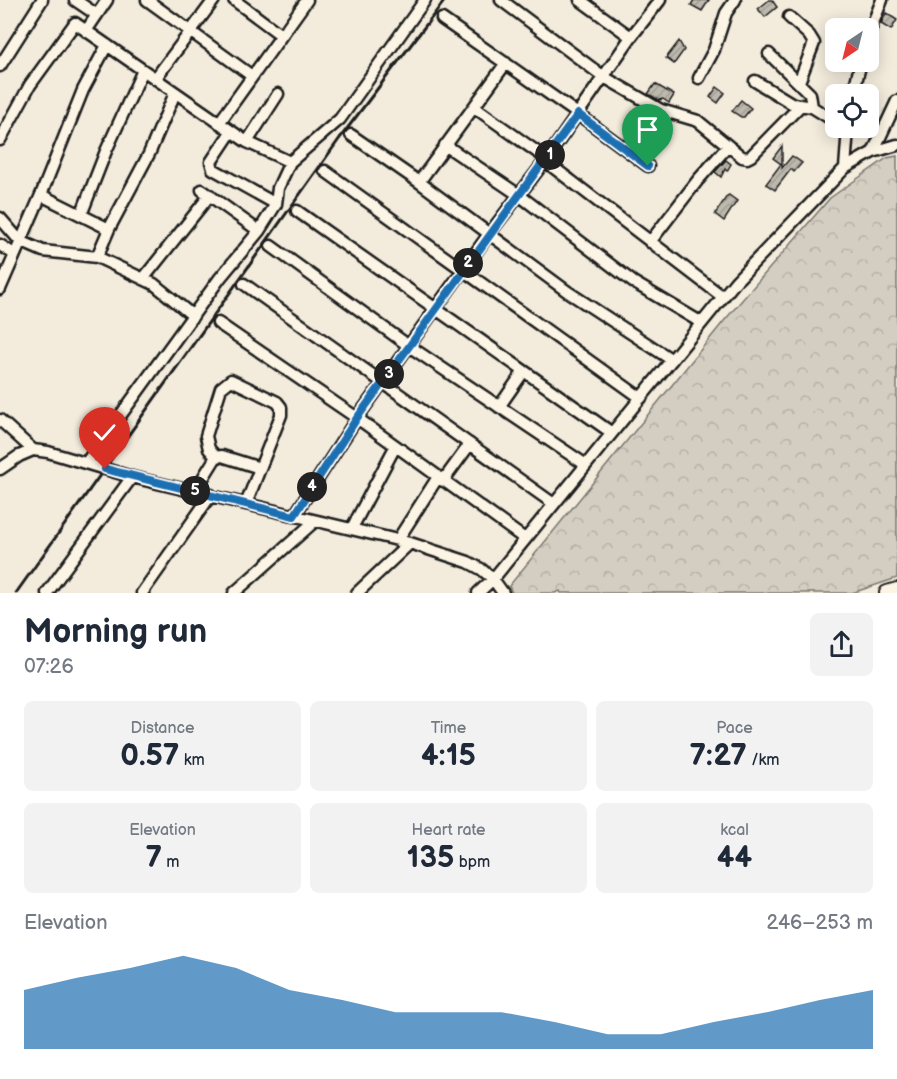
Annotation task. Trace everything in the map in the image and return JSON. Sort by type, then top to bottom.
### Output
[{"type":"main road","points":[[886,593],[897,590]]},
{"type":"street","points":[[0,66],[42,0]]},
{"type":"street","points":[[75,0],[97,15]]},
{"type":"street","points":[[86,31],[107,0]]},
{"type":"street","points":[[147,0],[252,76]]},
{"type":"street","points":[[155,79],[214,0]]},
{"type":"street","points":[[234,0],[281,35]]},
{"type":"street","points":[[219,123],[307,0]]},
{"type":"street","points":[[501,0],[604,77],[669,114],[698,121],[742,157],[751,156],[790,118],[806,107],[810,94],[769,54]]},
{"type":"street","points":[[580,0],[631,37]]},
{"type":"street","points":[[294,516],[357,418],[660,0]]},
{"type":"street","points":[[699,78],[714,50],[726,13],[735,0]]},
{"type":"street","points":[[875,18],[882,0]]},
{"type":"street","points":[[87,463],[220,278],[259,231],[276,204],[278,188],[290,162],[340,119],[423,1]]},
{"type":"street","points":[[789,17],[809,35],[814,43],[799,82]]},
{"type":"street","points":[[442,20],[578,114],[648,166]]},
{"type":"street","points":[[0,140],[30,85],[75,23],[231,132],[290,162]]},
{"type":"street","points":[[0,290],[3,271],[14,254],[41,195],[83,90],[106,45]]},
{"type":"street","points":[[419,182],[506,63]]},
{"type":"street","points":[[81,215],[106,151],[143,70]]},
{"type":"street","points":[[755,81],[793,104],[806,107],[825,116]]},
{"type":"street","points":[[97,257],[109,229],[149,154],[175,93]]},
{"type":"street","points":[[247,142],[278,94]]},
{"type":"street","points":[[873,152],[897,101]]},
{"type":"street","points":[[474,107],[723,297]]},
{"type":"street","points":[[231,132],[211,162],[213,169],[276,204]]},
{"type":"street","points":[[351,135],[568,292],[672,360]]},
{"type":"street","points":[[845,168],[846,138]]},
{"type":"street","points":[[478,593],[492,579],[723,297],[845,168],[873,152],[897,144]]},
{"type":"street","points":[[445,145],[519,195],[633,282],[702,323]]},
{"type":"street","points":[[650,242],[698,180],[728,146]]},
{"type":"street","points":[[325,171],[640,398]]},
{"type":"street","points":[[143,279],[206,193],[259,231]]},
{"type":"street","points":[[41,195],[109,229]]},
{"type":"street","points":[[297,211],[612,433]]},
{"type":"street","points":[[0,218],[20,241],[43,251],[97,257],[154,284],[194,316]]},
{"type":"street","points":[[0,245],[14,254]]},
{"type":"street","points":[[271,246],[409,346],[586,465]]},
{"type":"street","points":[[244,284],[554,504]]},
{"type":"street","points":[[218,323],[357,418],[525,539]]},
{"type":"street","points":[[499,407],[524,371]]},
{"type":"street","points":[[216,457],[208,449],[206,436],[221,388],[231,380],[277,402],[281,407],[281,415],[246,504]]},
{"type":"street","points":[[0,420],[33,450]]},
{"type":"street","points":[[397,541],[440,479],[470,444]]},
{"type":"street","points":[[352,528],[395,447]]},
{"type":"street","points":[[0,469],[33,450],[48,452],[132,477],[410,543],[468,562],[481,569],[503,593]]},
{"type":"street","points":[[195,491],[216,457],[222,456],[260,468]]},
{"type":"street","points":[[47,593],[132,477]]},
{"type":"street","points":[[142,593],[211,495]]},
{"type":"street","points":[[234,593],[315,521]]},
{"type":"street","points":[[357,593],[410,543]]},
{"type":"green space","points":[[897,156],[897,578],[852,593],[561,593],[560,591],[512,593],[509,586],[724,321],[830,198],[887,158]]},
{"type":"building","points":[[694,0],[709,0],[702,11],[691,5]]},
{"type":"building","points":[[772,0],[777,7],[765,17],[758,9]]},
{"type":"building","points":[[886,13],[897,20],[891,30],[881,24]]},
{"type":"building","points":[[679,41],[684,50],[674,64],[666,58]]},
{"type":"building","points":[[655,84],[674,95],[669,103],[648,94]]},
{"type":"building","points":[[717,87],[725,93],[718,103],[710,97]]},
{"type":"building","points":[[741,100],[751,108],[744,117],[732,111]]},
{"type":"building","points":[[782,146],[782,168],[792,156],[802,163],[794,172],[791,169],[775,190],[766,184],[781,164],[773,158]]},
{"type":"building","points":[[726,160],[731,164],[721,177],[715,172]]},
{"type":"building","points":[[729,195],[737,201],[724,221],[715,214]]},
{"type":"railway","points":[[16,593],[340,138],[445,0]]},
{"type":"route","points":[[105,469],[294,516],[357,418],[578,114],[648,166]]}]
